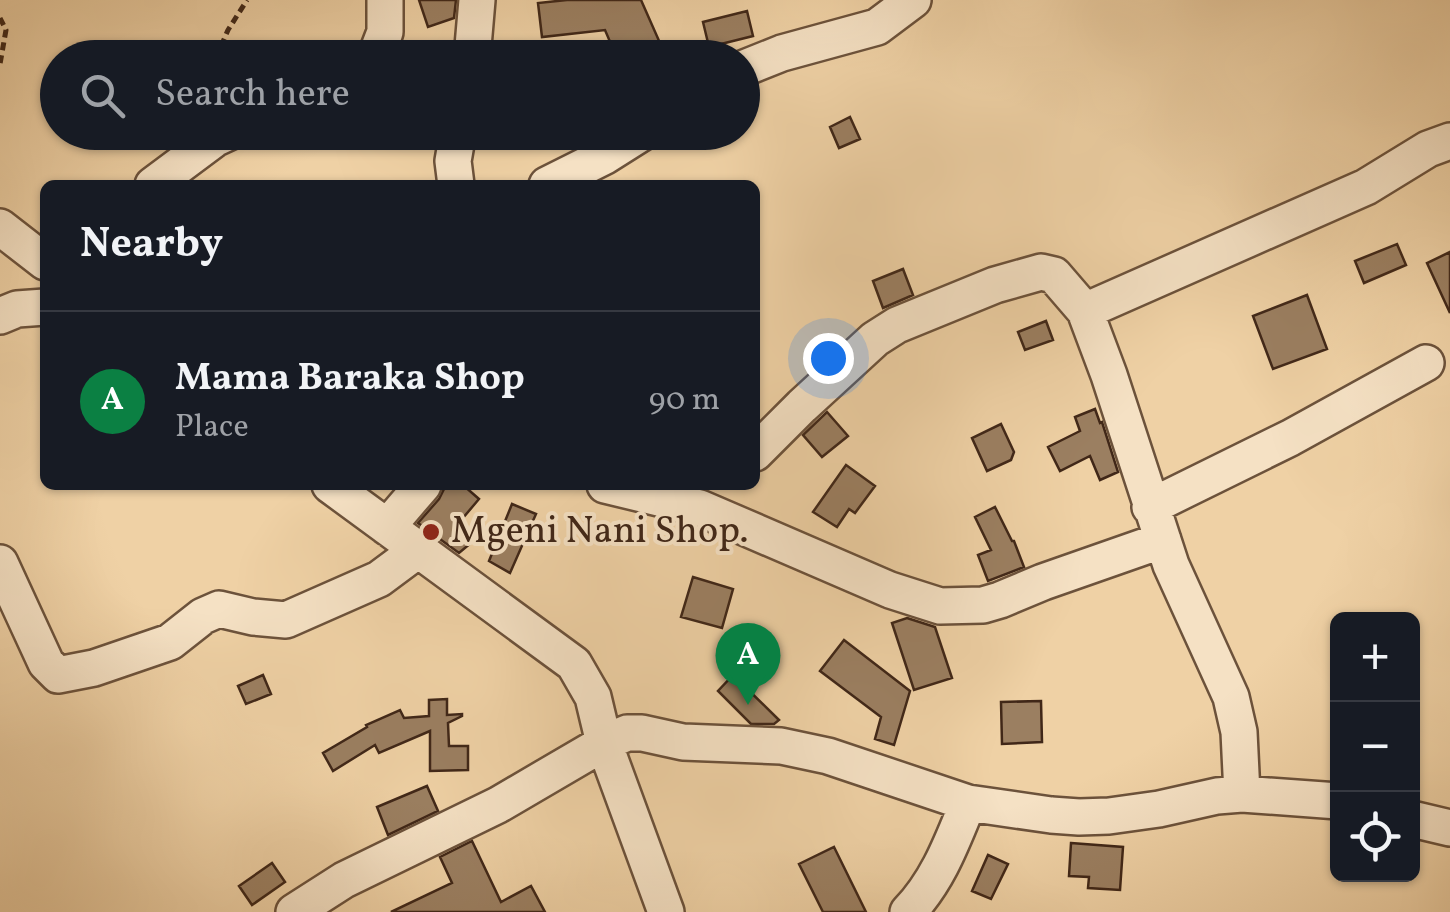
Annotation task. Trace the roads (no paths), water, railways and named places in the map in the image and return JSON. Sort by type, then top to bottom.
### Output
[{"type":"street","points":[[382,40],[385,0]]},
{"type":"street","points":[[474,40],[477,0]]},
{"type":"street","points":[[760,62],[878,26],[912,0]]},
{"type":"street","points":[[1085,310],[1366,188],[1428,149],[1450,141]]},
{"type":"street","points":[[160,180],[200,150]]},
{"type":"street","points":[[454,150],[455,180]]},
{"type":"street","points":[[557,180],[614,150]]},
{"type":"street","points":[[0,227],[40,258]]},
{"type":"street","points":[[760,448],[875,339],[898,325],[996,285],[1041,272],[1054,275],[1085,310],[1171,565],[1231,697],[1239,732],[1242,794]]},
{"type":"street","points":[[0,316],[17,309],[40,307]]},
{"type":"street","points":[[1150,507],[1290,438],[1426,364]]},
{"type":"street","points":[[337,490],[574,664],[592,697],[604,743],[666,912]]},
{"type":"street","points":[[387,527],[419,490]]},
{"type":"street","points":[[650,490],[712,497],[890,590],[940,606],[983,605],[1000,600],[1163,540]]},
{"type":"street","points":[[0,563],[46,664],[58,675],[94,668],[170,642],[218,609],[286,620],[379,579],[418,550]]},
{"type":"street","points":[[294,912],[344,880],[498,805],[604,743],[628,734],[642,733],[683,742],[781,746],[828,756],[968,803],[1079,817],[1159,810],[1242,794],[1330,800]]},
{"type":"street","points":[[908,912],[941,868],[968,803]]},
{"type":"street","points":[[1420,821],[1450,828]]},
{"type":"place","name":"Mgeni Nani Shop.","points":[[431,532]]},
{"type":"place","name":"Mama Baraka Shop","points":[[748,705]]}]
